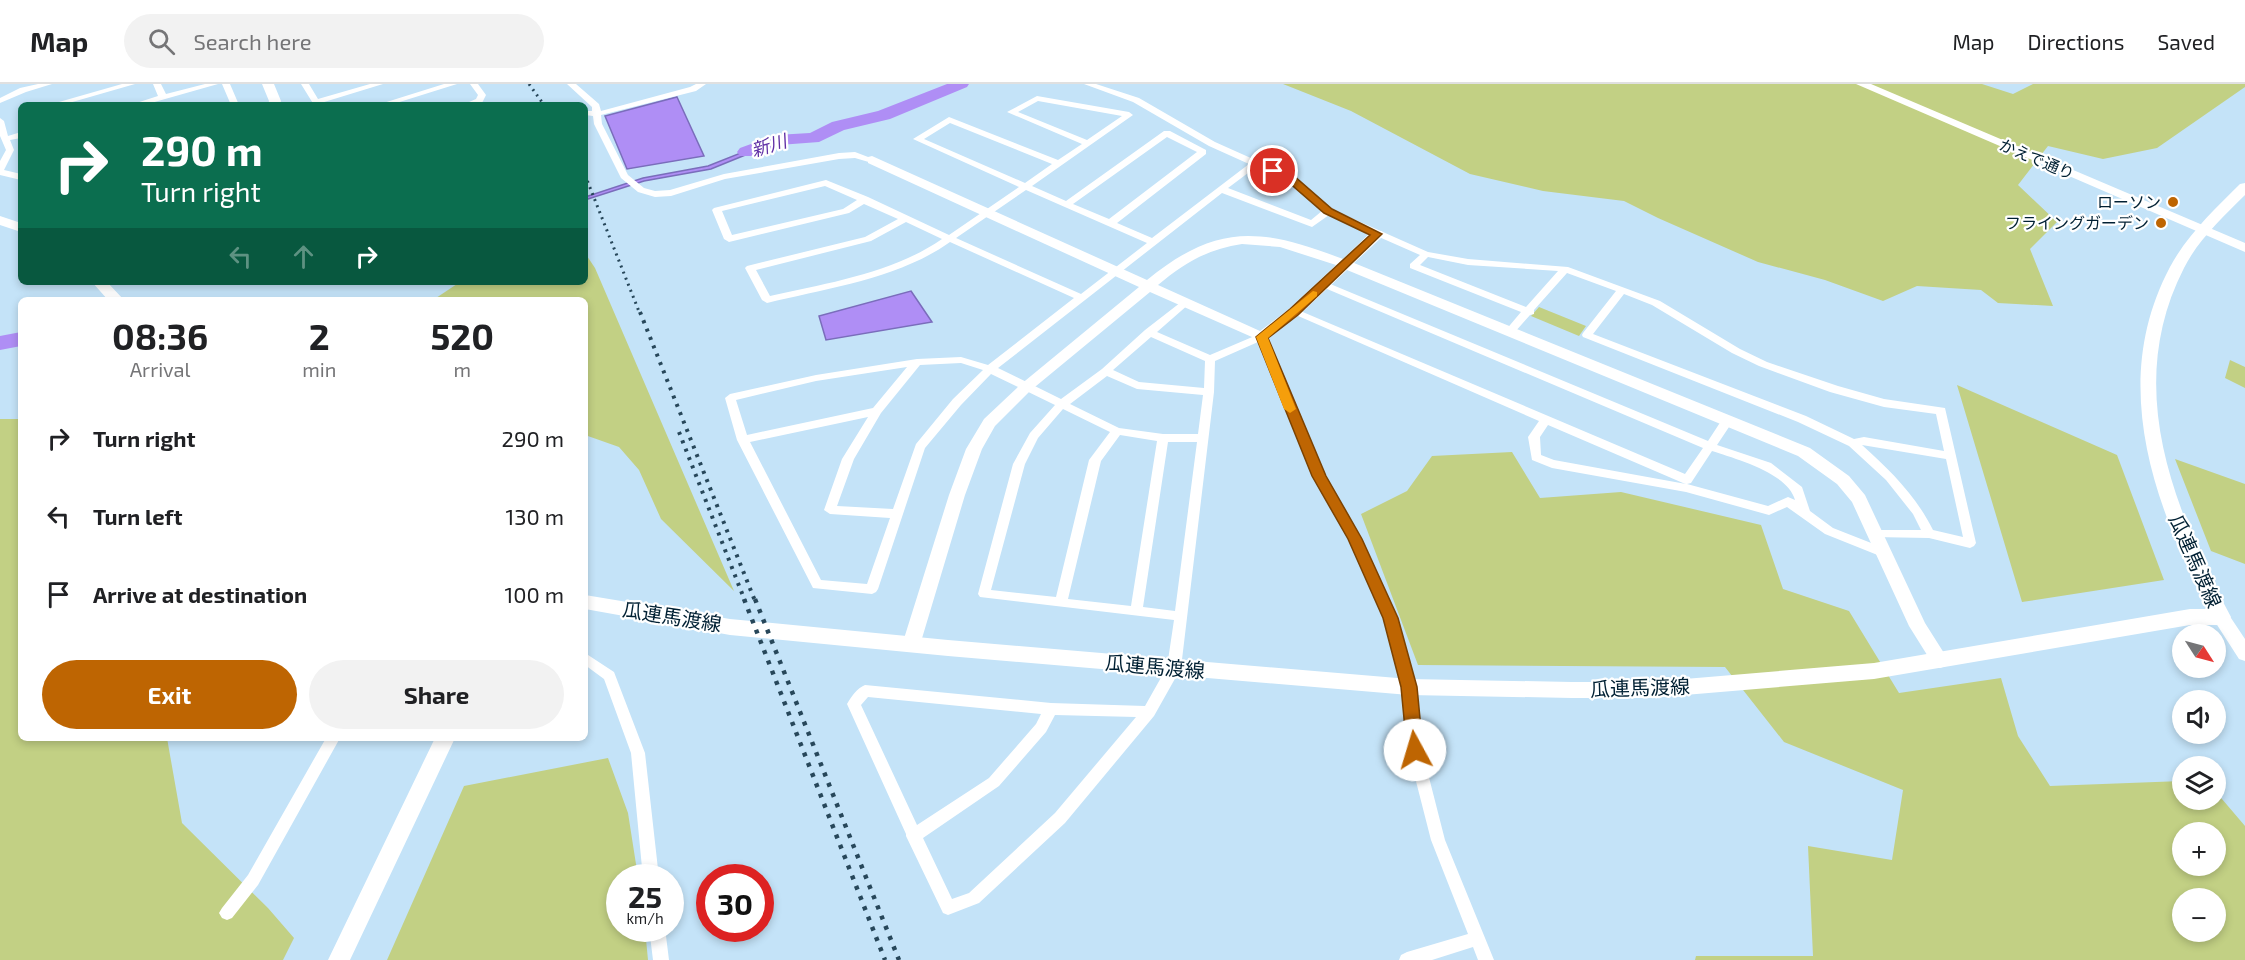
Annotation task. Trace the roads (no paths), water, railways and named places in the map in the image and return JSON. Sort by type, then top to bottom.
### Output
[{"type":"main road","name":"瓜連馬渡線","points":[[588,603],[730,627],[783,633],[1174,668],[1409,687],[1649,690],[1874,671],[2184,618],[2221,617],[2179,529],[2155,450],[2148,408],[2147,371],[2150,339],[2157,312],[2177,265],[2204,230],[2245,187]]},
{"type":"main road","points":[[0,220],[18,227]]},
{"type":"main road","points":[[102,285],[113,297]]},
{"type":"street","points":[[0,101],[23,90],[49,84],[55,102]]},
{"type":"street","points":[[64,102],[131,84]]},
{"type":"street","points":[[157,84],[163,98]]},
{"type":"street","points":[[146,102],[214,84]]},
{"type":"street","points":[[226,84],[234,102]]},
{"type":"street","points":[[268,84],[275,102]]},
{"type":"street","points":[[305,84],[316,102]]},
{"type":"street","points":[[322,102],[368,85],[378,84]]},
{"type":"street","points":[[391,102],[453,84]]},
{"type":"street","points":[[474,84],[482,95],[476,102]]},
{"type":"street","points":[[571,84],[596,106],[598,124],[624,176],[641,190],[655,194],[671,193],[724,177],[839,156],[855,155],[872,159],[1262,337],[1319,476],[1355,539],[1391,618],[1409,687],[1415,750],[1438,840],[1486,960]]},
{"type":"street","points":[[588,113],[597,114],[693,89],[702,84]]},
{"type":"street","points":[[1088,84],[1136,100],[1212,144],[1290,178],[1328,211],[1426,254],[1468,262],[1565,269],[1656,303],[1736,351],[1763,364],[1834,389],[1884,403],[1941,411],[1970,543],[1929,534],[1877,534]]},
{"type":"street","name":"かえで通り","points":[[1862,84],[2245,248]]},
{"type":"street","points":[[905,219],[868,240],[750,268],[767,300],[870,276],[904,264],[934,249],[1129,115],[1037,98],[1011,112],[1088,143]]},
{"type":"street","points":[[1058,163],[949,120],[916,139],[1153,242]]},
{"type":"street","points":[[0,121],[10,150],[0,171],[18,176]]},
{"type":"street","points":[[1066,204],[1167,133],[1203,152],[1109,224]]},
{"type":"street","points":[[5,139],[18,136]]},
{"type":"street","points":[[1202,438],[1163,438],[1117,431],[990,369],[961,360],[917,362],[816,378],[730,398],[743,440],[817,585],[872,589],[920,447],[957,402],[990,369],[1118,272],[1255,163]]},
{"type":"street","points":[[865,199],[846,211],[729,239],[717,210],[826,183],[865,199],[947,239],[1082,298]]},
{"type":"street","points":[[1221,189],[1312,224],[1328,211]]},
{"type":"street","points":[[1149,332],[1210,359],[1262,337],[1294,312],[1377,234]]},
{"type":"street","points":[[911,645],[957,495],[974,449],[988,423],[1025,388],[1148,286],[1195,251],[1233,241],[1273,240],[1344,264],[1804,452],[1843,480],[1859,499],[1918,626],[1940,660]]},
{"type":"street","points":[[1426,254],[1413,266],[1530,312]]},
{"type":"street","points":[[1510,332],[1530,312],[1565,269]]},
{"type":"street","points":[[1323,284],[1709,446],[1767,466],[1798,490],[1804,512]]},
{"type":"street","points":[[1621,291],[1587,335],[1802,419],[1853,443],[1890,477],[1918,512],[1929,534]]},
{"type":"street","points":[[1179,616],[984,594],[1019,464],[1034,436],[1061,405],[1106,371],[1185,302]]},
{"type":"street","points":[[1294,312],[1687,480],[1727,421]]},
{"type":"street","points":[[1149,712],[1051,710],[865,691],[854,704],[948,908],[974,898],[1060,818],[1149,712],[1174,668],[1209,392],[1210,359]]},
{"type":"street","points":[[896,514],[830,510],[848,459],[877,411],[917,362]]},
{"type":"street","points":[[1106,371],[1137,385],[1209,392]]},
{"type":"street","points":[[743,440],[877,411]]},
{"type":"street","points":[[1546,419],[1534,437],[1536,457],[1552,464],[1686,488],[1769,511],[1788,501],[1828,531],[1885,553]]},
{"type":"street","points":[[1061,602],[1095,460],[1117,431]]},
{"type":"street","points":[[1136,612],[1163,438]]},
{"type":"street","points":[[1853,443],[1864,441],[1950,456]]},
{"type":"street","points":[[2221,617],[2245,654]]},
{"type":"street","points":[[588,660],[609,676],[638,753],[650,864]]},
{"type":"street","points":[[913,836],[994,782],[1041,728],[1051,710]]},
{"type":"street","points":[[227,913],[253,880],[331,741]]},
{"type":"street","points":[[339,960],[444,741]]},
{"type":"street","points":[[1407,960],[1476,939]]},
{"type":"street","points":[[659,942],[661,960]]},
{"type":"waterway","name":"新川","points":[[746,152],[776,140],[813,138],[838,126],[884,115],[961,84]]},
{"type":"waterway","name":"新川","points":[[0,343],[18,340]]},
{"type":"railway","points":[[529,84],[542,102]]},
{"type":"railway","points":[[588,183],[640,314]]},
{"type":"railway","points":[[640,312],[755,601]]},
{"type":"railway","points":[[679,432],[745,601]]},
{"type":"railway","points":[[744,599],[885,960]]},
{"type":"railway","points":[[755,599],[899,960]]},
{"type":"place","name":"ローソン","points":[[2173,202]]},
{"type":"place","name":"フライングガーデン","points":[[2161,223]]}]
